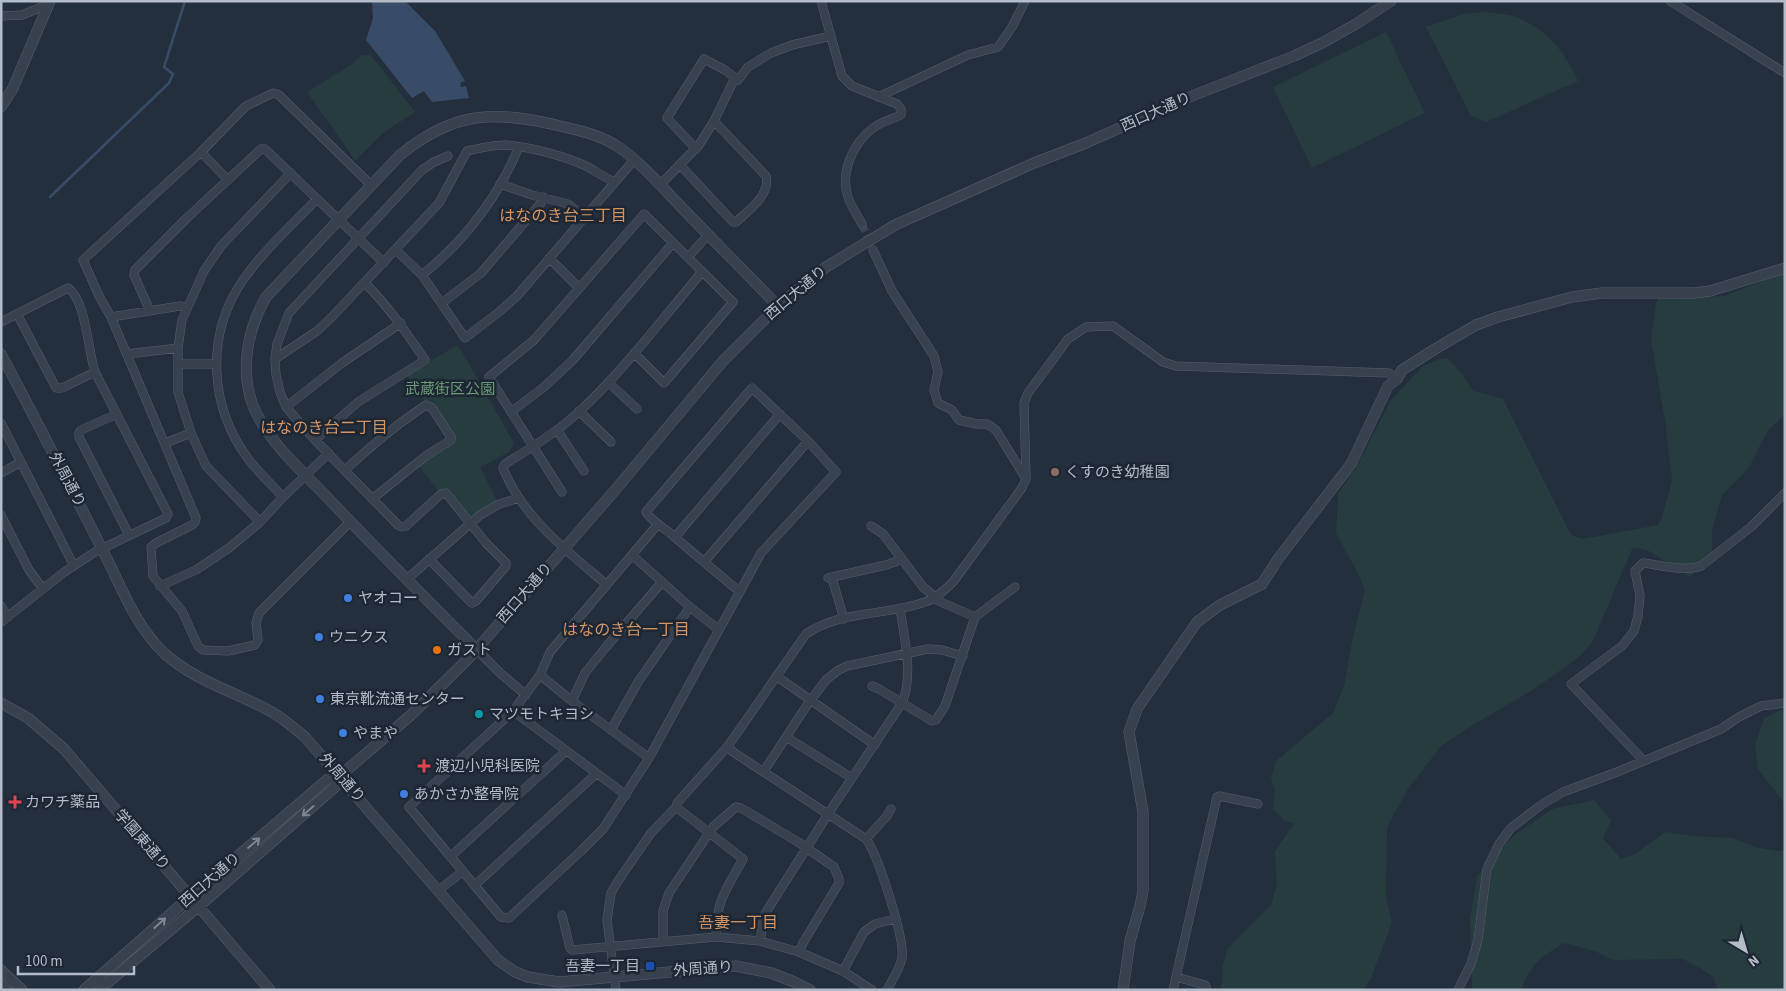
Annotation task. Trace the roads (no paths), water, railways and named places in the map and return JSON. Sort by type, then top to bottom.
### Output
[{"type":"street","points":[[821,1],[842,76],[852,86],[897,104],[901,109],[901,115],[880,124],[868,133],[855,149],[848,164],[846,176],[847,195],[862,224]]},
{"type":"street","points":[[878,97],[968,55],[998,47],[1012,27],[1025,1]]},
{"type":"street","name":"西口大通り","points":[[84,990],[328,779],[340,776],[409,717],[476,650],[616,489],[723,361],[778,306],[826,267],[895,226],[1187,98],[1294,56],[1356,24],[1391,1]]},
{"type":"street","points":[[1670,1],[1785,73]]},
{"type":"street","points":[[1,16],[22,16],[49,3]]},
{"type":"street","points":[[1,107],[14,88],[49,3]]},
{"type":"street","points":[[660,185],[696,149],[714,122],[733,82],[738,80],[748,67],[771,53],[792,45],[831,36]]},
{"type":"street","points":[[696,149],[667,118],[704,59],[725,70],[738,80]]},
{"type":"street","points":[[350,522],[260,614],[256,623],[258,640],[255,645],[228,651],[203,650],[198,646],[182,611],[153,576],[151,548],[156,543],[192,525],[196,518],[111,317],[99,296],[84,262],[84,258],[201,152],[246,106],[273,93],[279,95],[372,185]]},
{"type":"street","points":[[526,695],[476,650],[350,522],[270,436],[252,402],[247,378],[246,358],[251,331],[258,311],[266,297],[400,155],[415,142],[447,126],[476,118],[499,116],[526,118],[595,134],[620,148],[660,185],[778,306]]},
{"type":"street","points":[[681,166],[733,222],[736,222],[761,196],[767,181],[766,176],[714,122]]},
{"type":"street","points":[[275,359],[317,331],[396,250],[439,203],[467,151],[505,145],[519,147],[573,161],[589,167],[602,177],[615,182]]},
{"type":"street","points":[[422,275],[444,256],[489,203],[511,167],[519,147]]},
{"type":"street","points":[[150,311],[134,275],[135,270],[259,149],[263,148],[384,263]]},
{"type":"street","points":[[201,152],[228,180]]},
{"type":"street","points":[[429,559],[472,603],[476,601],[506,566],[506,563],[486,543],[446,493],[441,494],[406,526],[402,527],[372,499],[286,407],[276,375],[275,359],[279,336],[289,313],[422,170],[441,158],[448,156]]},
{"type":"street","points":[[396,250],[422,275],[465,338],[517,296],[634,160]]},
{"type":"street","points":[[260,522],[220,483],[206,466],[191,433],[178,392],[178,348],[186,308],[212,258],[221,246],[291,173]]},
{"type":"street","points":[[500,184],[568,204],[584,216]]},
{"type":"street","points":[[442,303],[481,273],[541,203],[543,197]]},
{"type":"street","points":[[283,497],[250,461],[232,431],[222,406],[215,364],[222,323],[227,308],[238,288],[260,259],[317,199]]},
{"type":"street","points":[[562,492],[489,377],[534,340],[644,214],[733,302],[664,383],[634,353]]},
{"type":"street","points":[[688,258],[708,235]]},
{"type":"street","points":[[511,412],[544,387],[572,361],[673,244]]},
{"type":"street","points":[[873,250],[892,291],[934,356],[938,372],[934,390],[938,403],[952,410],[959,420],[987,424],[996,430],[1026,479]]},
{"type":"street","points":[[549,258],[579,288]]},
{"type":"street","points":[[1123,990],[1130,941],[1143,891],[1142,802],[1129,732],[1136,709],[1196,622],[1220,606],[1262,584],[1278,559],[1351,464],[1382,396],[1388,386],[1397,379],[1402,370],[1476,325],[1498,317],[1572,297],[1602,293],[1694,293],[1710,291],[1785,268]]},
{"type":"street","points":[[607,585],[544,529],[519,498],[503,468],[505,464],[534,447],[579,412],[608,383],[702,272]]},
{"type":"street","points":[[315,440],[358,402],[425,360],[401,323],[382,299],[365,283]]},
{"type":"street","points":[[1,322],[68,288],[71,289],[86,328],[90,358],[95,372],[168,514],[166,518],[102,548],[74,566],[1,622]]},
{"type":"street","points":[[111,317],[180,306],[186,308]]},
{"type":"street","points":[[17,314],[56,388],[62,388],[95,372]]},
{"type":"street","points":[[286,407],[342,363],[401,323]]},
{"type":"street","points":[[616,990],[612,945],[607,920],[611,893],[640,847],[728,746],[806,634],[822,625],[844,619],[924,603],[935,597],[953,582],[1022,488],[1026,479],[1024,403],[1028,393],[1068,339],[1086,327],[1113,326],[1163,362],[1176,366],[1389,373],[1397,379]]},
{"type":"street","points":[[127,354],[178,348]]},
{"type":"street","name":"外周通り","points":[[1,354],[143,628],[164,653],[181,667],[284,719],[313,745],[498,960],[515,972],[533,979],[549,982],[573,982],[720,966],[736,966],[771,973],[792,980],[810,990]]},
{"type":"street","points":[[179,364],[215,364]]},
{"type":"street","points":[[608,383],[638,409]]},
{"type":"street","points":[[658,524],[550,652],[540,675],[513,711],[410,805],[410,810],[475,884],[501,917],[509,918],[603,829],[649,758],[740,592],[761,553],[836,472],[808,441],[752,388],[646,512],[740,592]]},
{"type":"street","points":[[345,470],[406,418],[426,405],[432,408],[451,437],[451,440],[427,455],[372,499]]},
{"type":"street","points":[[579,412],[611,442]]},
{"type":"street","points":[[117,414],[81,430],[79,437],[129,535]]},
{"type":"street","points":[[675,537],[780,414]]},
{"type":"street","points":[[1,423],[74,566]]},
{"type":"street","points":[[556,430],[584,471]]},
{"type":"street","points":[[165,443],[191,433]]},
{"type":"street","points":[[704,562],[808,441]]},
{"type":"street","points":[[160,586],[196,570],[229,548],[260,522],[329,453]]},
{"type":"street","points":[[1,473],[21,462]]},
{"type":"street","points":[[1643,760],[1571,684],[1622,646],[1634,631],[1640,596],[1635,571],[1643,562],[1679,568],[1701,566],[1751,527],[1785,493]]},
{"type":"street","points":[[407,579],[480,515],[499,504],[519,498]]},
{"type":"street","points":[[1,515],[29,570],[43,589]]},
{"type":"street","points":[[871,526],[883,534],[923,588],[935,597],[934,599],[975,617]]},
{"type":"street","points":[[632,555],[690,607],[719,630]]},
{"type":"street","points":[[844,619],[830,578],[886,565],[900,558]]},
{"type":"street","points":[[572,701],[590,668],[662,582]]},
{"type":"street","points":[[872,686],[932,720],[936,720],[945,706],[975,617],[1015,587]]},
{"type":"street","points":[[1,606],[8,617]]},
{"type":"street","points":[[611,730],[638,682],[690,607]]},
{"type":"street","points":[[760,941],[764,916],[768,909],[828,814],[902,703],[908,682],[900,608]]},
{"type":"street","points":[[764,771],[810,701],[826,680],[842,668],[936,649],[963,656]]},
{"type":"street","points":[[540,675],[649,758]]},
{"type":"street","points":[[776,676],[875,745]]},
{"type":"street","name":"学園東通り","points":[[1,703],[28,718],[64,749],[270,990]]},
{"type":"street","points":[[1458,990],[1471,964],[1478,940],[1487,869],[1499,844],[1511,828],[1541,805],[1563,792],[1721,729],[1761,706],[1785,703]]},
{"type":"street","points":[[513,711],[626,795]]},
{"type":"street","points":[[786,737],[852,778]]},
{"type":"street","points":[[728,746],[733,752],[866,838],[878,862],[902,946],[902,958],[886,990]]},
{"type":"street","points":[[450,857],[566,751]]},
{"type":"street","points":[[475,884],[596,774]]},
{"type":"street","name":"西口大通り","points":[[99,990],[198,907],[336,786],[340,776]]},
{"type":"street","points":[[1173,990],[1217,797],[1258,804]]},
{"type":"street","points":[[676,807],[743,860],[721,898],[716,918],[716,937]]},
{"type":"street","points":[[663,941],[662,922],[669,893],[713,827],[733,809],[741,808],[834,867],[840,879],[799,952]]},
{"type":"street","points":[[866,838],[887,816],[891,809]]},
{"type":"street","points":[[439,890],[463,871]]},
{"type":"street","points":[[562,915],[572,950],[716,937],[760,941],[799,952],[843,971],[872,990]]},
{"type":"street","points":[[843,971],[864,932],[875,924],[895,919]]},
{"type":"street","points":[[1,970],[22,990]]},
{"type":"street","points":[[1176,977],[1205,985],[1207,990]]},
{"type":"street","points":[[1,984],[7,990]]},
{"type":"water","points":[[372,1],[405,1],[435,31],[465,81],[460,83],[461,87],[466,86],[469,98],[432,102],[424,91],[412,98],[366,40],[373,18]]},
{"type":"waterway","points":[[50,197],[169,83],[173,74],[164,67],[185,1]]},
{"type":"tunnel","points":[[862,224],[871,246]]},
{"type":"place","name":"くすのき幼稚園","points":[[1055,472]]},
{"type":"place","name":"ヤオコー","points":[[348,598]]},
{"type":"place","name":"ウニクス","points":[[319,637]]},
{"type":"place","name":"ガスト","points":[[437,650]]},
{"type":"place","name":"東京靴流通センター","points":[[320,699]]},
{"type":"place","name":"マツモトキヨシ","points":[[479,714]]},
{"type":"place","name":"やまや","points":[[343,733]]},
{"type":"place","name":"渡辺小児科医院","points":[[424,766]]},
{"type":"place","name":"あかさか整骨院","points":[[404,794]]},
{"type":"place","name":"カワチ薬品","points":[[15,802]]},
{"type":"place","name":"吾妻一丁目","points":[[650,966]]},
{"type":"district","name":"はなのき台三丁目","points":[[563,216]]},
{"type":"district","name":"はなのき台二丁目","points":[[324,428]]},
{"type":"district","name":"はなのき台一丁目","points":[[626,630]]},
{"type":"district","name":"吾妻一丁目","points":[[738,923]]},
{"type":"park label","name":"武蔵街区公園","points":[[450,389]]}]
